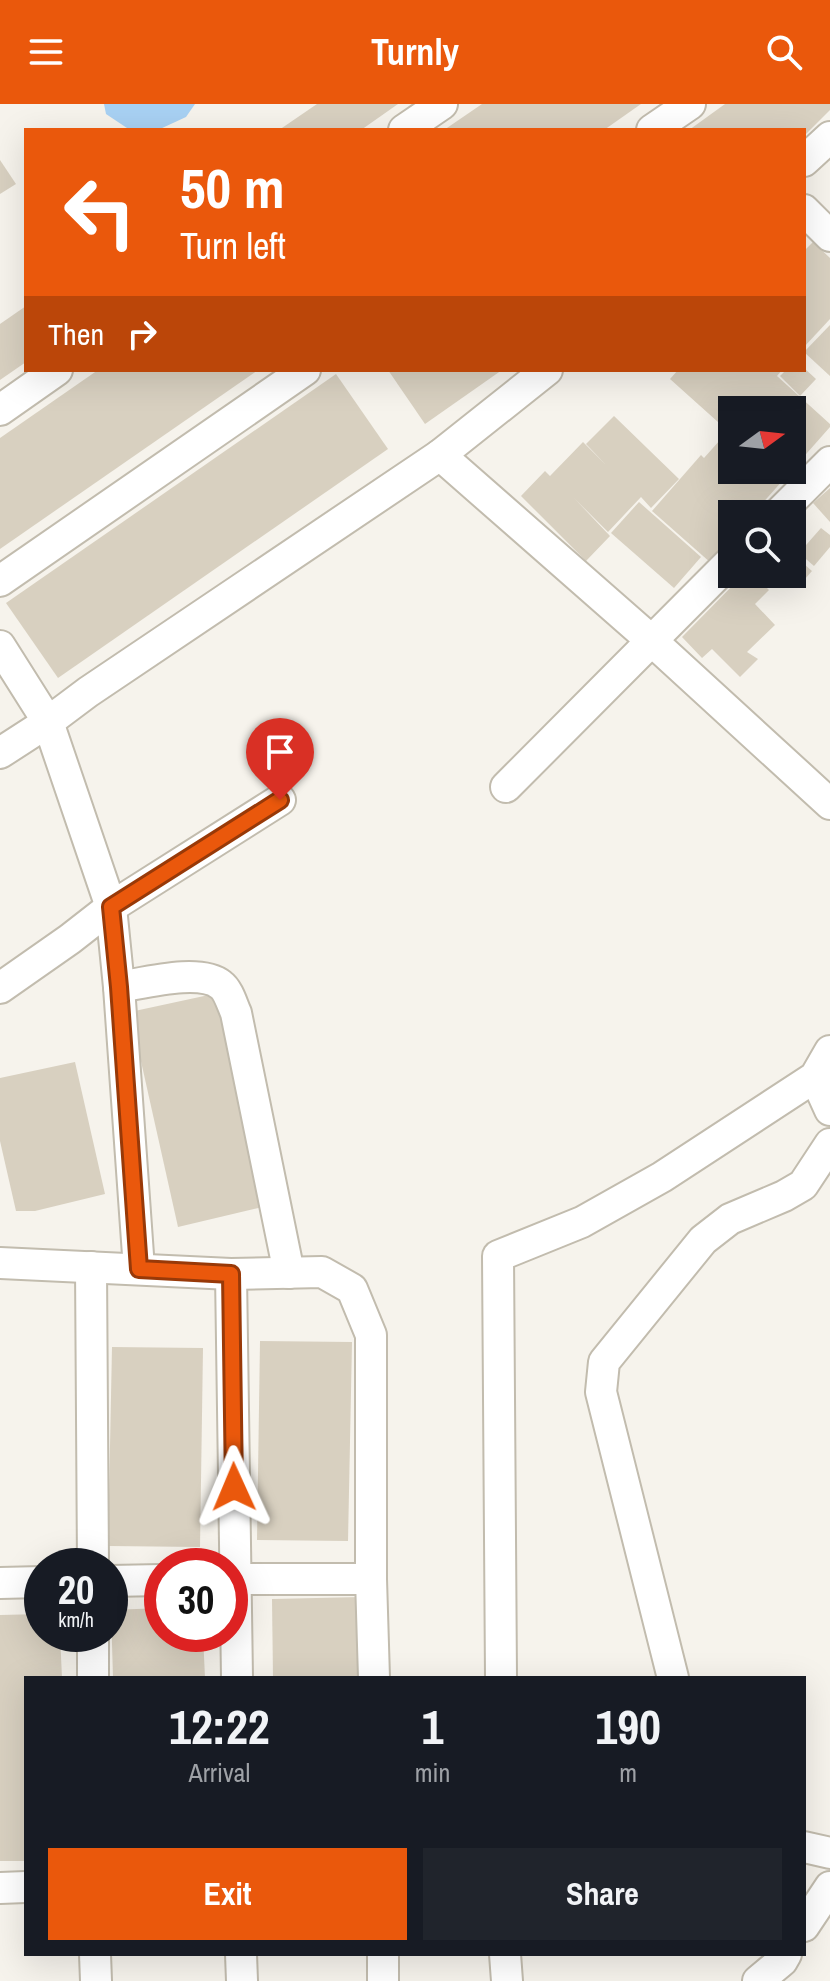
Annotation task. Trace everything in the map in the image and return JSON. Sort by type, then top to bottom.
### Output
[{"type":"street","points":[[407,128],[442,104]]},
{"type":"street","points":[[655,128],[690,104]]},
{"type":"street","points":[[806,159],[830,137]]},
{"type":"street","points":[[806,212],[830,236]]},
{"type":"street","points":[[0,410],[54,372]]},
{"type":"street","points":[[0,581],[302,372]]},
{"type":"street","points":[[0,753],[440,455],[544,372]]},
{"type":"street","points":[[440,455],[652,641],[830,804]]},
{"type":"street","points":[[792,500],[830,462]]},
{"type":"street","points":[[506,787],[718,574]]},
{"type":"street","points":[[0,646],[48,722],[111,907],[139,1269]]},
{"type":"street","points":[[0,988],[111,907],[280,800]]},
{"type":"street","points":[[119,987],[186,977],[209,978],[224,986],[236,1013],[289,1273]]},
{"type":"street","points":[[501,1676],[498,1256],[582,1222],[649,1185],[815,1077],[830,1051]]},
{"type":"street","points":[[815,1077],[830,1110]]},
{"type":"street","points":[[672,1676],[601,1392],[604,1362],[703,1240],[730,1219],[803,1185],[830,1144]]},
{"type":"street","points":[[0,1263],[231,1274],[322,1272],[352,1289],[371,1335],[374,1676]]},
{"type":"street","points":[[91,1267],[93,1548]]},
{"type":"street","points":[[231,1274],[233,1548]]},
{"type":"street","points":[[248,1579],[371,1579]]},
{"type":"street","points":[[0,1583],[24,1582]]},
{"type":"street","points":[[93,1652],[93,1676]]},
{"type":"street","points":[[236,1652],[237,1676]]},
{"type":"street","points":[[806,1847],[830,1853]]},
{"type":"street","points":[[0,1888],[24,1887]]},
{"type":"street","points":[[806,1923],[830,1887]]},
{"type":"street","points":[[95,1956],[96,1981]]},
{"type":"street","points":[[241,1956],[242,1981]]},
{"type":"street","points":[[383,1956],[383,1981]]},
{"type":"street","points":[[505,1956],[507,1981]]},
{"type":"street","points":[[758,1981],[785,1956]]},
{"type":"water","points":[[104,104],[195,104],[186,117],[162,128],[127,128],[106,114]]},
{"type":"building","points":[[317,104],[398,104],[364,128],[282,128]]},
{"type":"building","points":[[482,104],[641,104],[607,128],[447,128]]},
{"type":"building","points":[[725,104],[830,104],[830,110],[806,134],[806,128],[692,128]]},
{"type":"building","points":[[0,160],[16,184],[0,194]]},
{"type":"building","points":[[813,242],[830,258],[830,319],[806,345],[806,249]]},
{"type":"building","points":[[24,307],[24,363],[0,380],[0,324]]},
{"type":"building","points":[[830,325],[830,376],[806,354],[806,350]]},
{"type":"building","points":[[806,370],[816,379],[800,396],[780,376],[784,372]]},
{"type":"building","points":[[95,372],[255,372],[0,549],[0,438]]},
{"type":"building","points":[[389,372],[499,372],[425,424]]},
{"type":"building","points":[[676,372],[780,372],[777,376],[799,396],[718,396],[718,422],[670,379]]},
{"type":"building","points":[[336,374],[388,449],[58,678],[6,603]]},
{"type":"building","points":[[806,402],[830,427],[806,454]]},
{"type":"building","points":[[614,416],[679,479],[651,508],[641,497],[608,532],[574,498],[610,536],[586,561],[521,496],[545,471],[550,476],[583,442],[606,465],[586,444]]},
{"type":"building","points":[[718,442],[718,484],[780,484],[765,500],[718,500],[718,555],[711,563],[652,511],[701,455],[704,458]]},
{"type":"building","points":[[830,488],[830,522],[813,503]]},
{"type":"building","points":[[639,502],[701,557],[674,588],[611,533]]},
{"type":"building","points":[[821,528],[830,535],[830,547],[814,566],[806,559],[806,545]]},
{"type":"building","points":[[730,588],[769,590],[755,604],[775,625],[747,652],[758,659],[740,677],[712,649],[702,658],[682,637]]},
{"type":"building","points":[[218,993],[267,1206],[178,1227],[130,1012]]},
{"type":"building","points":[[75,1062],[105,1194],[35,1211],[16,1211],[0,1141],[0,1078]]},
{"type":"building","points":[[260,1341],[352,1342],[348,1541],[257,1540]]},
{"type":"building","points":[[112,1347],[203,1348],[200,1547],[108,1546]]},
{"type":"building","points":[[361,1597],[365,1676],[273,1676],[272,1599]]},
{"type":"building","points":[[128,1609],[144,1609],[144,1652],[204,1652],[205,1676],[113,1676],[112,1652],[128,1652]]},
{"type":"building","points":[[24,1614],[24,1652],[61,1652],[62,1676],[24,1676],[24,1861],[0,1861],[0,1615]]},
{"type":"route","points":[[234,1487],[231,1274],[139,1269],[111,907],[280,800]]}]
